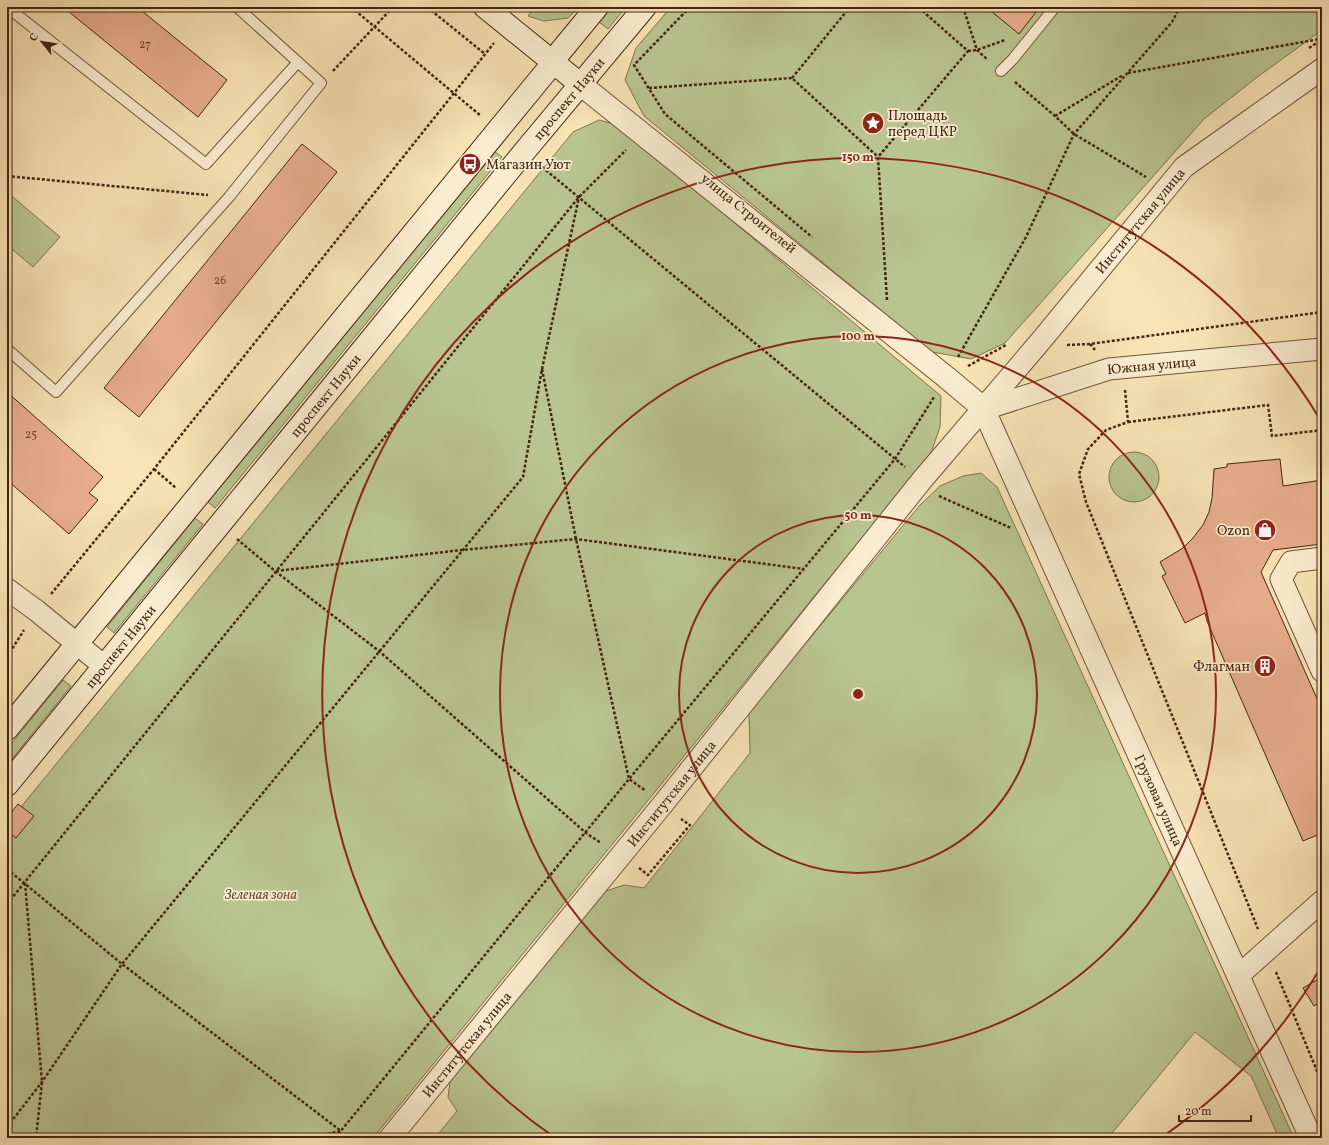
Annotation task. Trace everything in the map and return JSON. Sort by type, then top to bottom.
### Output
[{"type":"main road","name":"улица Строителей","points":[[485,7],[554,60],[642,134],[951,366]]},
{"type":"main road","points":[[7,729],[597,7]]},
{"type":"main road","name":"проспект Науки","points":[[7,785],[524,152],[645,7]]},
{"type":"main road","name":"улица Строителей","points":[[582,83],[951,366],[985,408]]},
{"type":"main road","name":"Грузовая улица","points":[[985,408],[1311,1138]]},
{"type":"street","name":"Институтская улица","points":[[390,1138],[622,855],[922,480],[1040,343],[1184,167],[1322,69]]},
{"type":"street","name":"Южная улица","points":[[985,408],[1109,369],[1322,349]]},
{"type":"street","points":[[1322,558],[1291,562],[1280,579],[1322,671]]},
{"type":"street","points":[[7,589],[104,666]]},
{"type":"street","points":[[1238,976],[1322,901]]},
{"type":"lane","points":[[7,7],[206,164],[298,62]]},
{"type":"lane","points":[[7,348],[56,392],[229,197],[321,83],[237,7]]},
{"type":"lane","points":[[1001,71],[1013,59],[1055,7]]},
{"type":"path","points":[[352,7],[498,130]]},
{"type":"path","points":[[321,83],[394,7]]},
{"type":"path","points":[[427,7],[485,54]]},
{"type":"path","points":[[690,7],[634,65],[666,114],[815,240]]},
{"type":"path","points":[[792,78],[850,7]]},
{"type":"path","points":[[918,7],[968,51]]},
{"type":"path","points":[[963,7],[977,50],[1074,134],[1149,178]]},
{"type":"path","points":[[336,1138],[629,779],[894,459],[951,366],[1026,236],[1074,134],[1172,22],[1180,7]]},
{"type":"path","points":[[7,657],[37,612],[154,469],[508,26]]},
{"type":"path","points":[[878,157],[968,51],[977,50],[1012,37]]},
{"type":"path","points":[[1055,116],[1127,73],[1322,39]]},
{"type":"path","points":[[648,88],[792,78],[878,157],[887,300],[881,295]]},
{"type":"path","points":[[7,904],[579,197],[642,134]]},
{"type":"path","points":[[524,152],[894,459],[922,480],[936,494],[1014,529]]},
{"type":"path","points":[[7,176],[229,197]]},
{"type":"path","points":[[7,1127],[42,1082],[122,964],[523,477],[542,369],[579,197]]},
{"type":"path","points":[[1040,343],[1064,345],[1090,344],[1322,312]]},
{"type":"path","points":[[1090,344],[1125,389],[1128,422]]},
{"type":"path","points":[[951,366],[968,365]]},
{"type":"path","points":[[275,571],[379,651],[586,833],[622,855],[648,875],[690,825],[629,779],[576,539],[542,369]]},
{"type":"path","points":[[1322,430],[1272,436],[1268,405],[1128,422],[1106,430],[1088,449],[1079,474],[1086,502],[1322,1083]]},
{"type":"path","points":[[275,571],[576,539],[804,569]]},
{"type":"path","points":[[7,869],[25,882],[122,964],[342,1131]]},
{"type":"path","points":[[25,882],[42,1082],[36,1138]]},
{"type":"path","points":[[308,1138],[342,1131]]},
{"type":"green space","points":[[535,7],[579,7],[568,18],[544,21],[528,16]]},
{"type":"green space","points":[[612,7],[626,7],[608,29],[599,22]]},
{"type":"green space","points":[[671,7],[1322,7],[1322,30],[1256,78],[1204,119],[1005,343],[971,359],[932,352],[644,116],[625,80],[636,48]]},
{"type":"green space","name":"Зеленая зона","points":[[599,120],[618,125],[941,396],[940,427],[931,453],[373,1138],[7,1138],[7,824],[573,132]]},
{"type":"green space","points":[[494,151],[502,157],[215,508],[208,502]]},
{"type":"green space","points":[[7,192],[60,237],[33,267],[7,245]]},
{"type":"green space","points":[[1129,452],[1139,452],[1152,459],[1159,472],[1159,482],[1152,495],[1139,502],[1129,502],[1120,498],[1113,491],[1109,482],[1109,472],[1113,463],[1120,456]]},
{"type":"green space","points":[[981,473],[997,487],[1294,1138],[1279,1138],[1251,1076],[1195,1032],[1108,1138],[435,1138],[457,1111],[448,1097],[451,1075],[606,891],[624,885],[644,888],[750,753],[749,712],[920,505],[940,486],[963,476]]},
{"type":"green space","points":[[195,518],[203,524],[114,633],[107,627]]},
{"type":"green space","points":[[63,680],[71,686],[7,765],[7,749]]},
{"type":"building","points":[[63,7],[137,7],[227,80],[198,117]]},
{"type":"building","points":[[986,7],[1040,7],[1019,34]]},
{"type":"building","points":[[302,144],[337,172],[139,417],[104,388]]},
{"type":"building","points":[[7,392],[103,477],[89,493],[98,500],[69,534],[7,480]]},
{"type":"building","name":"Флагман","points":[[1280,459],[1283,486],[1322,480],[1322,544],[1273,550],[1261,572],[1322,710],[1322,833],[1303,841],[1207,621],[1205,613],[1185,623],[1162,576],[1166,574],[1160,562],[1183,548],[1203,525],[1209,512],[1212,498],[1214,469],[1227,467],[1227,464]]},
{"type":"building","points":[[18,804],[34,816],[16,838],[7,831],[7,818]]},
{"type":"building","points":[[1322,977],[1322,1001],[1314,1006],[1303,988]]},
{"type":"place","name":"Площадь перед ЦКР","points":[[873,123]]},
{"type":"place","name":"Магазин Уют","points":[[470,164]]},
{"type":"place","name":"Ozon","points":[[1265,530]]},
{"type":"place","name":"Флагман","points":[[1265,666]]}]
